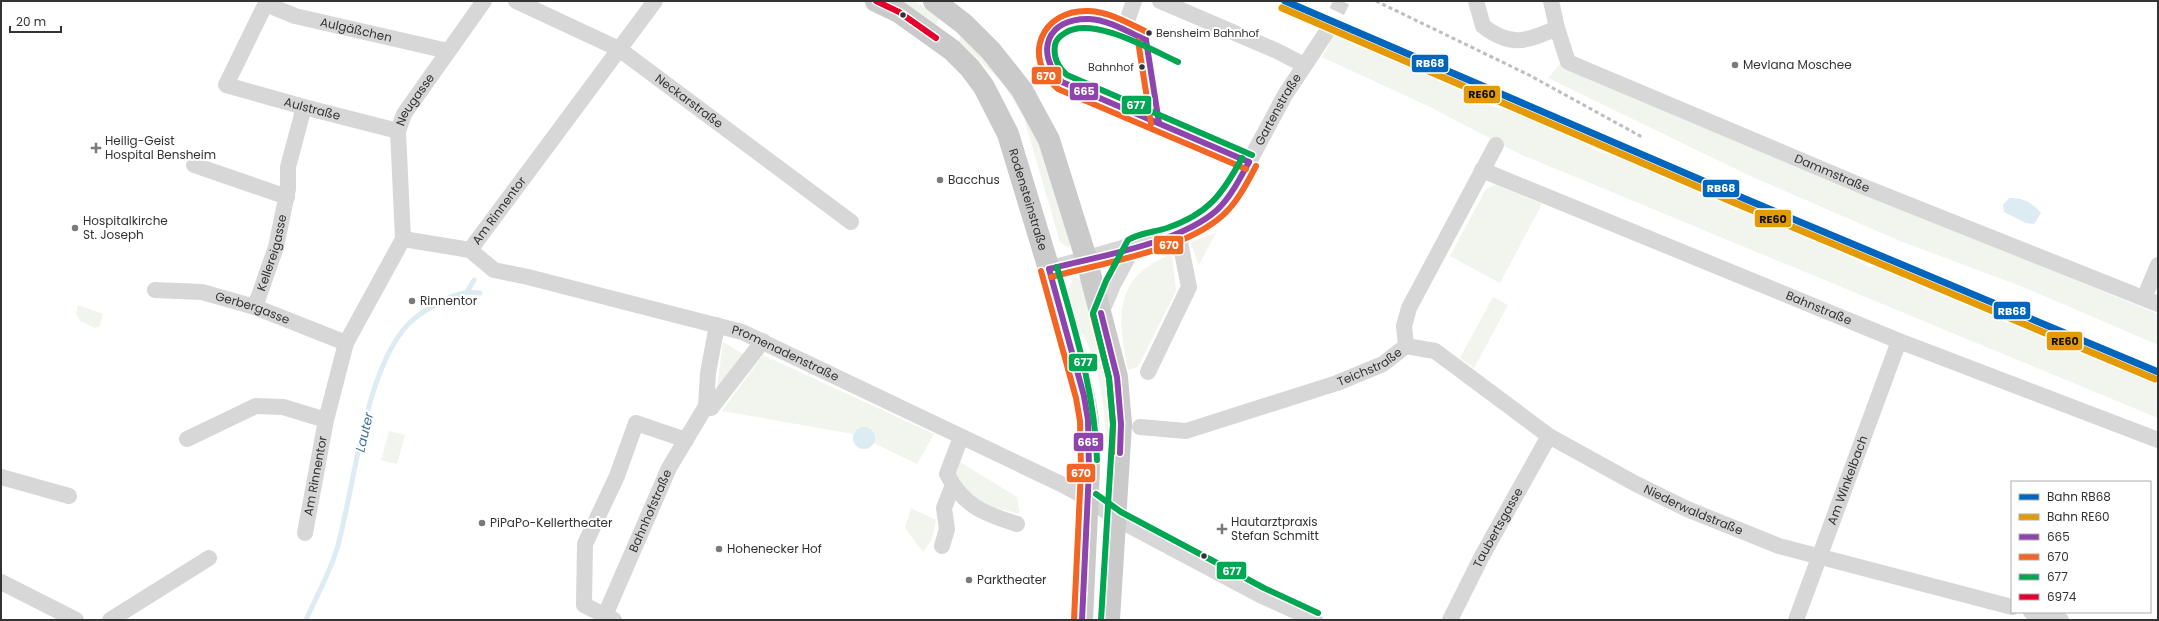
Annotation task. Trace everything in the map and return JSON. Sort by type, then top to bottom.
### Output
[{"type":"main road","name":"Rodensteinstraße","points":[[876,1],[899,12],[944,44],[970,68],[984,87],[1008,134],[1049,269],[1084,396],[1088,420],[1090,443],[1082,620]]},
{"type":"main road","points":[[941,5],[964,24],[991,51],[1022,90],[1049,140],[1086,258],[1117,377],[1121,424],[1117,519],[1110,620]]},
{"type":"street","name":"Neugasse","points":[[403,239],[398,131],[404,114],[484,1]]},
{"type":"street","name":"Neckarstraße","points":[[516,1],[619,49],[851,222]]},
{"type":"street","name":"Am Rinnentor","points":[[305,532],[326,420],[346,343],[403,239],[470,250],[655,1]]},
{"type":"street","points":[[1124,30],[1134,1]]},
{"type":"street","points":[[1160,1],[1277,51],[1304,65]]},
{"type":"street","points":[[1476,1],[1484,26],[1500,37],[1529,41],[1557,28]]},
{"type":"street","name":"Dammstraße","points":[[1551,1],[1557,28],[1568,62],[1862,186],[2151,301]]},
{"type":"street","name":"Aulgäßchen","points":[[266,2],[295,16],[448,51]]},
{"type":"street","name":"Aulstraße","points":[[266,2],[226,84],[304,107],[398,131]]},
{"type":"street","name":"Gartenstraße","points":[[1049,269],[1134,246],[1178,232],[1206,219],[1225,201],[1250,162],[1278,108],[1304,65],[1326,33]]},
{"type":"street","name":"Kellereigasse","points":[[256,307],[276,247],[287,197],[288,167],[304,107]]},
{"type":"street","name":"Teichstraße","points":[[1140,427],[1186,431],[1337,383],[1383,364],[1406,346],[1404,326],[1409,308],[1496,145]]},
{"type":"street","name":"Kellereigasse","points":[[194,165],[287,197]]},
{"type":"street","name":"Bahnstraße","points":[[1482,170],[1899,341],[2158,440]]},
{"type":"street","points":[[1148,372],[1189,287],[1178,232]]},
{"type":"street","points":[[1101,313],[1113,285],[1134,246]]},
{"type":"street","name":"Promenadenstraße","points":[[470,250],[494,270],[528,277],[742,332],[758,347],[960,437],[1087,498],[1117,519],[1260,595],[1315,620]]},
{"type":"street","points":[[2151,301],[2158,265]]},
{"type":"street","name":"Gerbergasse","points":[[155,290],[202,292],[256,307],[297,322],[346,343]]},
{"type":"street","name":"Bahnhofstraße","points":[[607,618],[669,468],[706,406],[708,373],[717,325]]},
{"type":"street","name":"Am Winkelbach","points":[[1796,620],[1899,341]]},
{"type":"street","name":"Niederwaldstraße","points":[[1406,346],[1435,351],[1549,436],[1636,484],[1686,509],[1746,534],[1819,557],[2011,607]]},
{"type":"street","name":"Bahnhofstraße","points":[[706,406],[711,408],[758,347]]},
{"type":"street","points":[[187,439],[256,406],[283,407],[326,420]]},
{"type":"street","points":[[607,618],[584,605],[585,544],[617,476],[636,424],[686,440]]},
{"type":"street","name":"Taubertsgasse","points":[[1450,620],[1482,556],[1549,436]]},
{"type":"street","points":[[960,437],[947,474],[953,485],[968,502],[985,514],[1017,524]]},
{"type":"street","points":[[1,478],[69,496]]},
{"type":"street","points":[[942,546],[947,529],[944,508],[953,485]]},
{"type":"street","points":[[115,619],[209,558]]},
{"type":"street","points":[[1,582],[76,620]]},
{"type":"street","points":[[2035,613],[2061,620]]},
{"type":"shaded area","points":[[895,1],[914,1],[940,17],[936,25]]},
{"type":"shaded area","points":[[1335,34],[1467,92],[1483,103],[1516,111],[1588,143],[1593,149],[1604,153],[1615,154],[1723,201],[1731,208],[1749,212],[1849,256],[1869,267],[1877,267],[2158,382],[2158,418],[1522,155],[1428,106],[1322,57]]},
{"type":"shaded area","points":[[961,35],[1004,81],[1031,121],[1047,161],[1072,242],[1069,248],[1060,242],[1024,118],[1003,83],[959,41]]},
{"type":"shaded area","points":[[1561,63],[1745,144],[2158,314],[2158,345],[2023,287],[1900,241],[1748,175],[1548,78]]},
{"type":"shaded area","points":[[1496,185],[1542,204],[1500,283],[1450,256],[1486,189]]},
{"type":"shaded area","points":[[2009,198],[2023,200],[2038,209],[2041,213],[2034,224],[2026,223],[2004,212],[2003,205]]},
{"type":"shaded area","points":[[1216,233],[1199,265],[1190,242]]},
{"type":"shaded area","points":[[1172,254],[1176,291],[1138,367],[1128,370],[1122,332],[1124,300],[1129,287],[1139,274],[1153,263]]},
{"type":"shaded area","points":[[1076,275],[1082,282],[1105,368],[1110,400],[1113,439],[1106,443],[1102,398],[1092,354],[1075,324],[1068,304],[1069,289]]},
{"type":"shaded area","points":[[1493,297],[1508,305],[1474,368],[1460,358]]},
{"type":"shaded area","points":[[78,305],[103,314],[100,326],[95,328],[80,321],[76,314]]},
{"type":"shaded area","points":[[723,342],[743,354],[717,388]]},
{"type":"shaded area","points":[[763,355],[934,434],[917,464],[874,443],[874,434],[859,428],[853,434],[722,411]]},
{"type":"shaded area","points":[[864,427],[872,430],[875,438],[872,446],[864,449],[856,446],[853,438],[856,430]]},
{"type":"shaded area","points":[[389,431],[405,435],[397,464],[381,460]]},
{"type":"shaded area","points":[[957,460],[1017,497],[1020,514],[981,502],[967,491],[953,474]]},
{"type":"shaded area","points":[[911,508],[936,520],[932,539],[923,552],[905,528]]},
{"type":"waterway","points":[[467,292],[474,280]]},
{"type":"waterway","name":"Lauter","points":[[306,620],[328,573],[338,545],[362,432],[379,375],[390,350],[404,329],[426,310],[456,295],[480,293]]},
{"type":"tunnel","points":[[1326,33],[1342,1]]},
{"type":"railway","points":[[1376,1],[1529,75],[1642,137]]},
{"type":"rail line","name":"RB68","points":[[1285,1],[1743,198],[2158,372]]},
{"type":"rail line","name":"RE60","points":[[1282,8],[1740,205],[2155,379]]},
{"type":"transit line","name":"6974","points":[[876,1],[899,12],[936,38]]},
{"type":"transit line","name":"670","points":[[1149,33],[1120,19],[1105,14],[1089,11],[1072,13],[1059,18],[1048,27],[1042,38],[1039,50],[1040,63],[1047,77],[1058,89],[1246,169]]},
{"type":"transit line","name":"665","points":[[1146,40],[1104,22],[1089,19],[1075,20],[1063,24],[1049,39],[1047,49],[1048,59],[1053,71],[1062,82],[1249,162]]},
{"type":"transit line","name":"677","points":[[1178,62],[1122,36],[1090,28],[1076,29],[1065,33],[1058,38],[1055,45],[1057,62],[1067,75],[1252,155]]},
{"type":"transit line","name":"665","points":[[1146,40],[1159,123]]},
{"type":"transit line","name":"670","points":[[1138,41],[1151,124]]},
{"type":"transit line","name":"677","points":[[1101,620],[1113,424],[1109,378],[1093,313],[1106,281],[1128,240],[1167,228],[1193,216],[1203,209],[1212,202],[1228,183],[1242,158]]},
{"type":"transit line","name":"665","points":[[1049,269],[1114,254],[1160,240],[1182,232],[1201,222],[1217,210],[1227,199],[1249,162]]},
{"type":"transit line","name":"670","points":[[1051,277],[1117,261],[1164,247],[1205,228],[1222,216],[1232,205],[1256,166]]},
{"type":"transit line","name":"677","points":[[1057,267],[1083,362],[1088,386],[1097,460]]},
{"type":"transit line","name":"665","points":[[1049,269],[1084,396],[1088,420],[1089,470],[1082,620]]},
{"type":"transit line","name":"670","points":[[1041,271],[1076,398],[1080,421],[1081,470],[1074,620]]},
{"type":"transit line","name":"665","points":[[1101,313],[1117,377],[1121,424],[1120,453]]},
{"type":"transit line","name":"670","points":[[1093,315],[1109,378],[1113,424],[1112,453]]},
{"type":"transit line","name":"677","points":[[1096,494],[1121,512],[1264,588],[1318,613]]},
{"type":"place","name":"Bensheim Bahnhof","points":[[1149,33]]},
{"type":"place","name":"Mevlana Moschee","points":[[1735,65]]},
{"type":"place","name":"Bahnhof","points":[[1142,67]]},
{"type":"place","name":"Heilig-Geist Hospital Bensheim","points":[[96,148]]},
{"type":"place","name":"Bacchus","points":[[940,180]]},
{"type":"place","name":"Hospitalkirche St. Joseph","points":[[75,228]]},
{"type":"place","name":"Rinnentor","points":[[412,301]]},
{"type":"place","name":"PiPaPo-Kellertheater","points":[[482,523]]},
{"type":"place","name":"Hautarztpraxis Stefan Schmitt","points":[[1222,529]]},
{"type":"place","name":"Hohenecker Hof","points":[[719,549]]},
{"type":"place","name":"Parktheater","points":[[969,580]]}]
